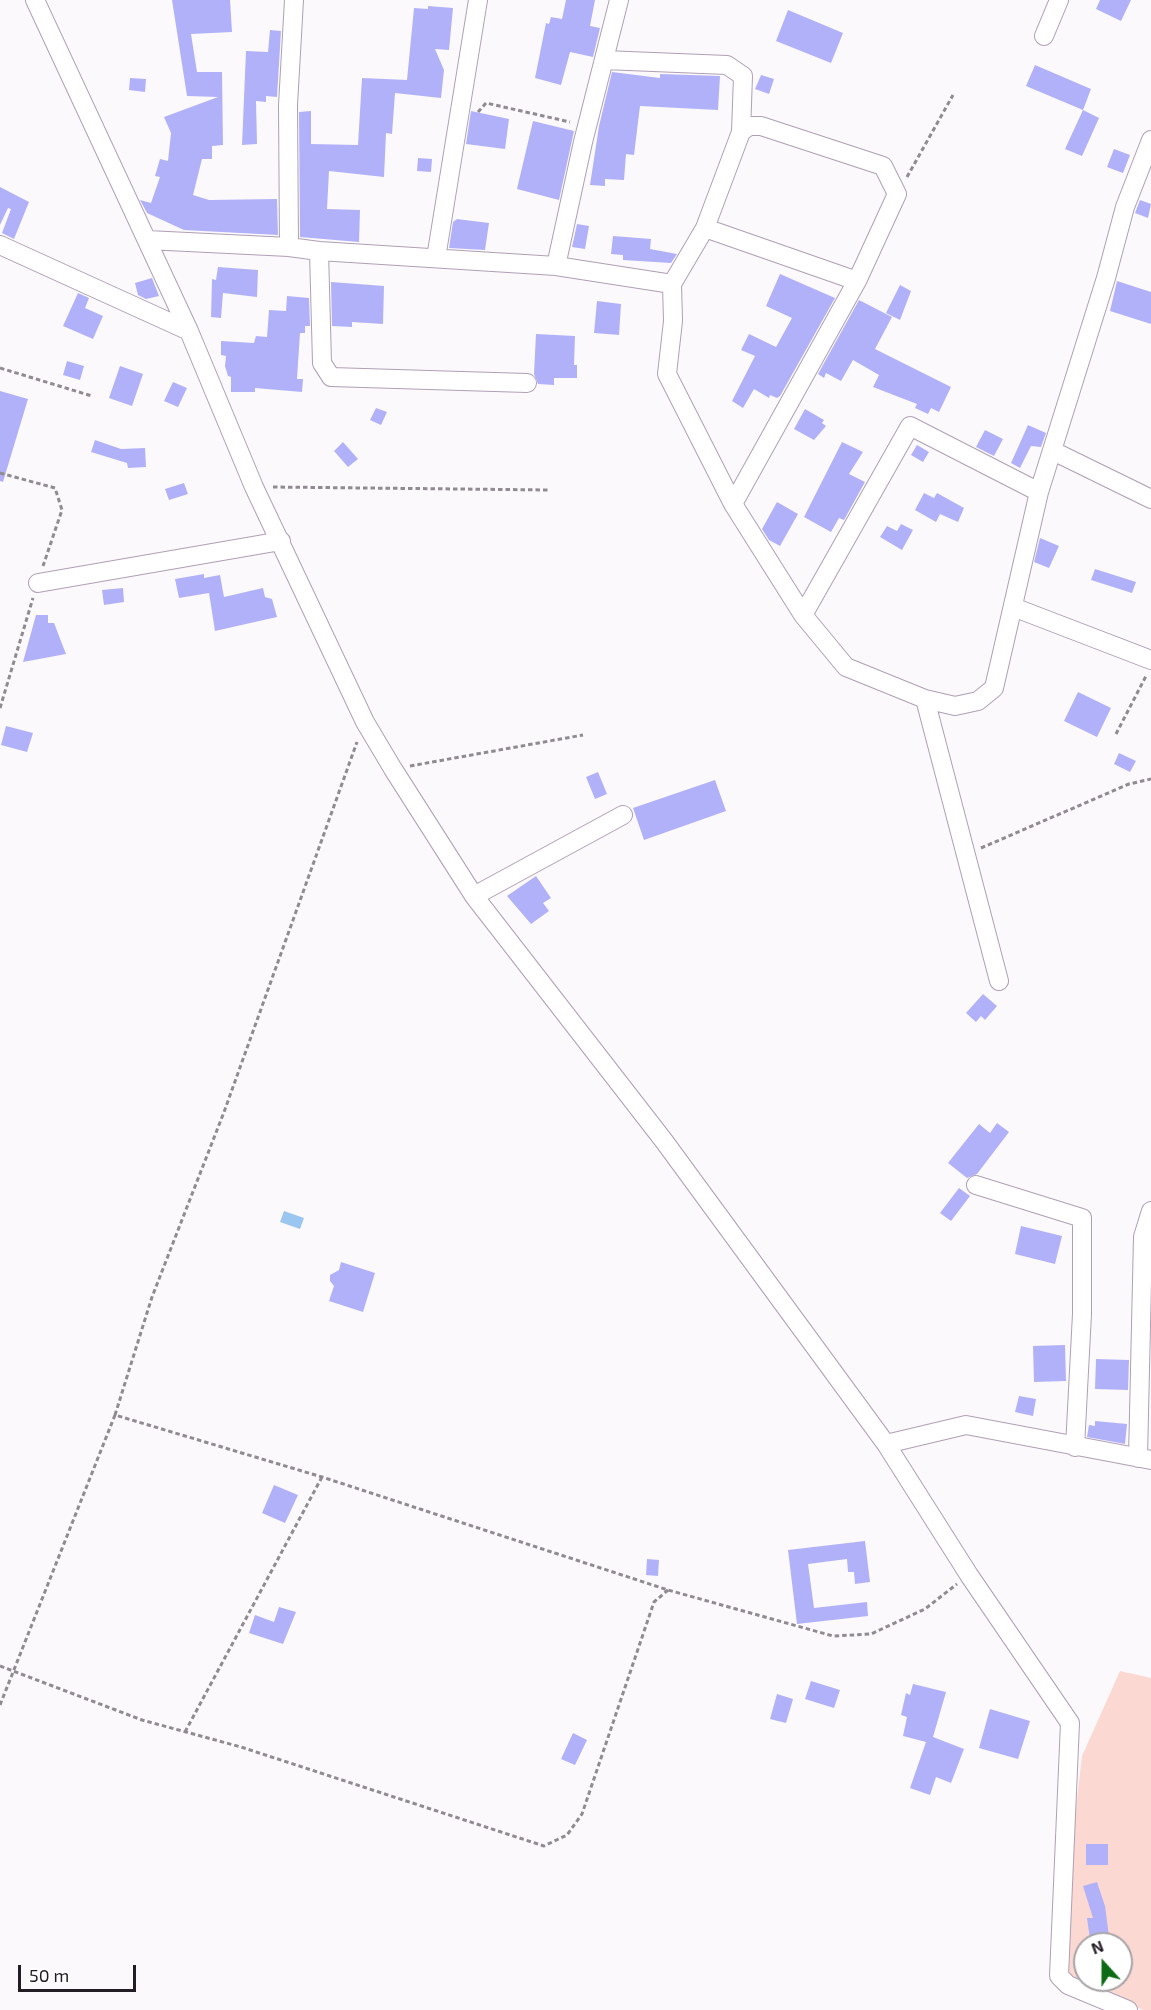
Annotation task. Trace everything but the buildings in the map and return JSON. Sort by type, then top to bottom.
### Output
[{"type":"street","points":[[35,0],[189,331],[254,487],[365,722],[393,770],[474,896],[664,1141],[886,1444],[969,1575],[1070,1723],[1059,1976],[1068,1985],[1128,2010]]},
{"type":"street","points":[[289,248],[288,105],[294,0]]},
{"type":"street","points":[[436,258],[462,110],[478,0]]},
{"type":"street","points":[[556,266],[587,126],[619,0]]},
{"type":"street","points":[[1044,36],[1059,0]]},
{"type":"street","points":[[604,60],[727,65],[743,76],[741,132],[705,228],[672,284],[673,321],[667,374],[733,504],[803,615],[846,667],[925,699],[955,706],[978,702],[994,688],[1039,492],[1106,278],[1125,207],[1151,140]]},
{"type":"street","points":[[733,504],[857,281],[897,194],[883,166],[761,126],[749,126],[741,132]]},
{"type":"street","points":[[705,228],[857,281]]},
{"type":"street","points":[[147,240],[556,266],[672,284]]},
{"type":"street","points":[[0,245],[189,331]]},
{"type":"street","points":[[319,251],[322,363],[331,377],[527,383]]},
{"type":"street","points":[[803,615],[910,426],[1039,492]]},
{"type":"street","points":[[1053,452],[1151,499]]},
{"type":"street","points":[[38,583],[280,541]]},
{"type":"street","points":[[1013,607],[1151,660]]},
{"type":"street","points":[[925,699],[999,981]]},
{"type":"street","points":[[474,896],[623,815]]},
{"type":"street","points":[[976,1185],[1082,1218],[1082,1314],[1075,1448]]},
{"type":"street","points":[[886,1444],[966,1425],[1075,1448],[1144,1459],[1143,1237],[1151,1211]]},
{"type":"path","points":[[897,194],[953,95]]},
{"type":"path","points":[[462,110],[477,112],[486,103],[587,126]]},
{"type":"path","points":[[0,368],[92,396]]},
{"type":"path","points":[[0,473],[55,488],[62,510],[0,708]]},
{"type":"path","points":[[254,487],[550,490]]},
{"type":"path","points":[[1116,734],[1151,666]]},
{"type":"path","points":[[0,1705],[115,1415],[152,1297],[224,1112],[365,722]]},
{"type":"path","points":[[393,770],[583,735]]},
{"type":"path","points":[[967,854],[1129,784],[1151,779]]},
{"type":"path","points":[[115,1415],[322,1477],[668,1590],[833,1636],[871,1634],[925,1609],[969,1575]]},
{"type":"path","points":[[185,1732],[322,1477]]},
{"type":"path","points":[[0,1666],[142,1720],[544,1846],[567,1835],[582,1814],[654,1602],[668,1590]]},
{"type":"shaded area","points":[[1120,1671],[1151,1678],[1151,2010],[1143,2010],[1101,1992],[1133,1992],[1133,1932],[1073,1932],[1073,1980],[1057,1973],[1082,1756]]},
{"type":"water","points":[[284,1211],[304,1218],[300,1229],[280,1222]]}]
